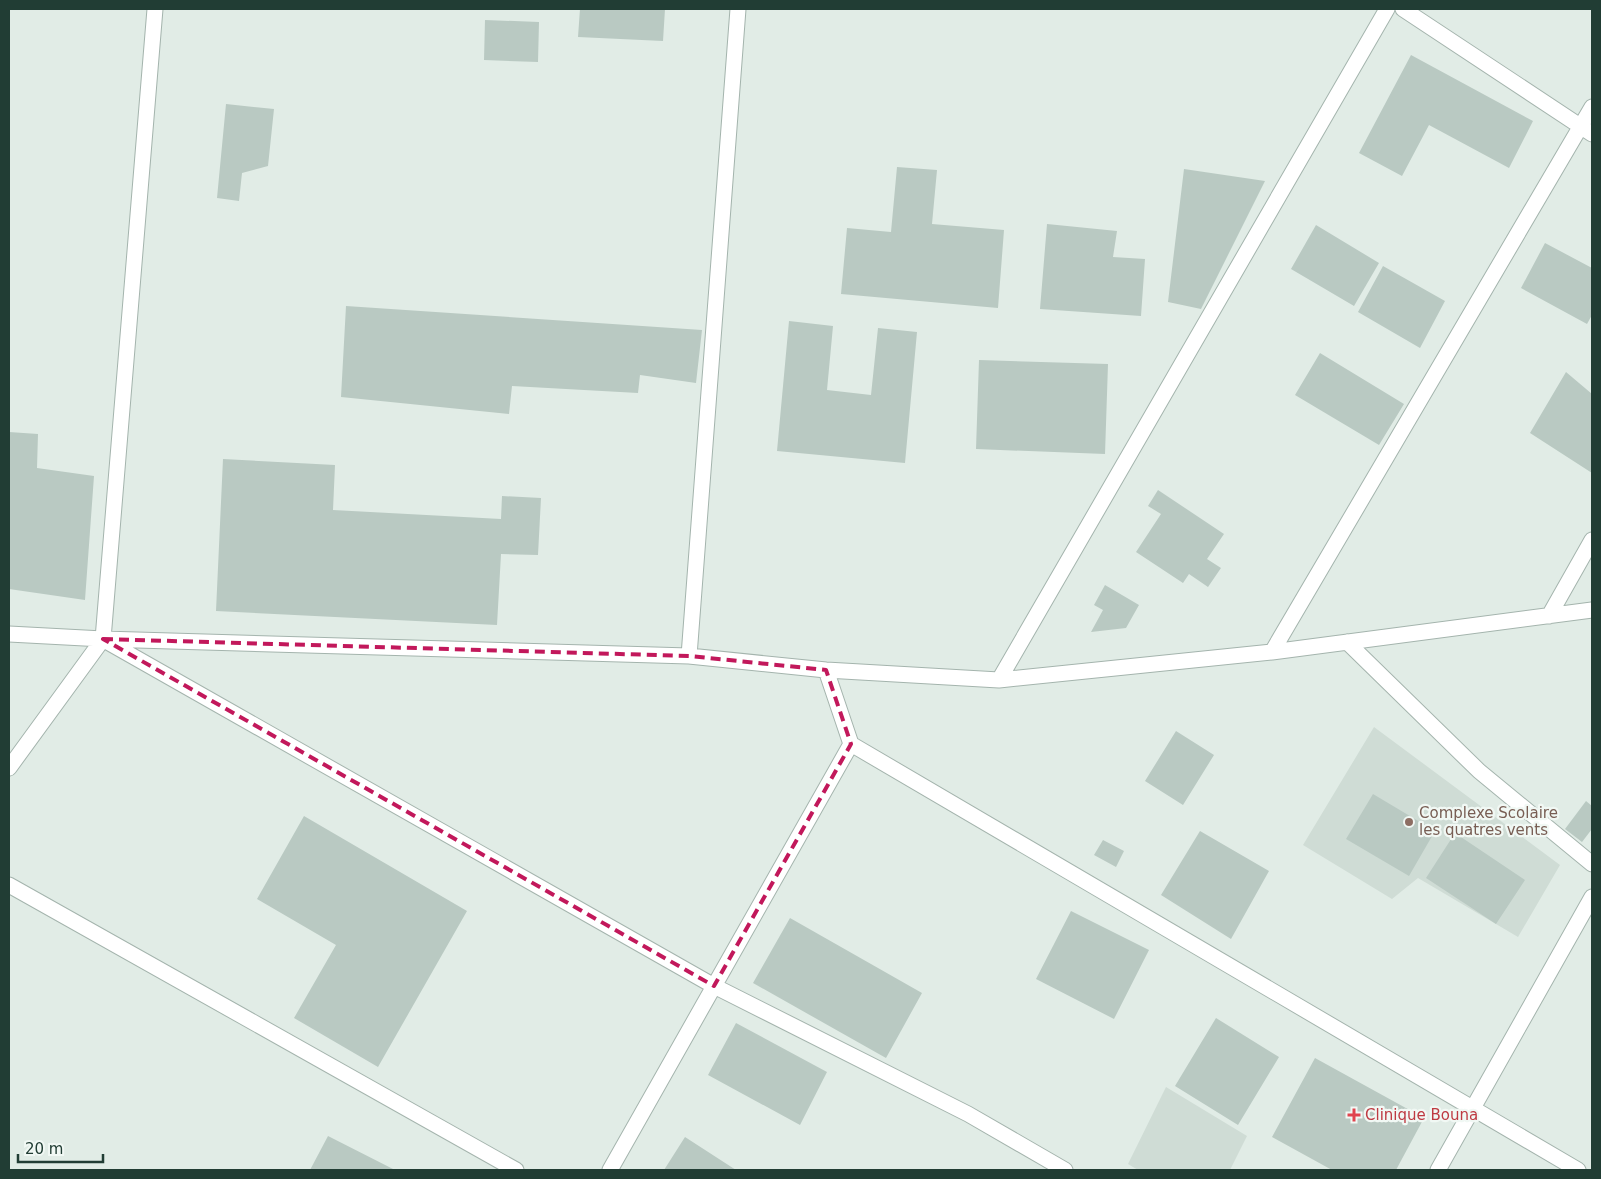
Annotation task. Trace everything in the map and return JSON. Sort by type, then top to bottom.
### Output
[{"type":"street","points":[[9,768],[103,639],[155,9]]},
{"type":"street","points":[[689,656],[738,9]]},
{"type":"street","points":[[999,680],[1387,9]]},
{"type":"street","points":[[1403,9],[1587,130]]},
{"type":"street","points":[[1272,652],[1587,130],[1592,107]]},
{"type":"street","points":[[1549,616],[1592,540]]},
{"type":"street","points":[[9,634],[103,639],[689,656],[826,670],[999,680],[1272,652],[1592,610]]},
{"type":"street","points":[[103,639],[714,986],[968,1114],[1065,1170]]},
{"type":"street","points":[[1346,642],[1479,771],[1592,864]]},
{"type":"street","points":[[826,670],[851,744],[1578,1170]]},
{"type":"street","points":[[610,1170],[851,744]]},
{"type":"street","points":[[9,884],[516,1170]]},
{"type":"street","points":[[1438,1170],[1592,897]]},
{"type":"highlighted area","points":[[103,639],[689,656],[826,670],[851,744],[714,986]]},
{"type":"shaded area","name":"Complexe Scolaire les quatres vents","points":[[1374,727],[1560,865],[1518,937],[1418,878],[1392,899],[1303,845]]},
{"type":"shaded area","points":[[1166,1087],[1247,1136],[1230,1170],[1138,1170],[1128,1164]]},
{"type":"building","points":[[580,9],[665,9],[663,41],[578,37]]},
{"type":"building","points":[[485,20],[539,22],[538,62],[484,60]]},
{"type":"building","points":[[1411,55],[1533,121],[1509,168],[1429,125],[1402,176],[1359,153]]},
{"type":"building","points":[[226,104],[274,109],[268,166],[242,173],[239,201],[217,198]]},
{"type":"building","points":[[897,167],[937,170],[932,224],[1004,230],[998,308],[841,294],[847,228],[891,232]]},
{"type":"building","points":[[1184,169],[1265,181],[1201,309],[1168,302]]},
{"type":"building","points":[[1047,224],[1117,231],[1113,257],[1145,259],[1141,316],[1040,309]]},
{"type":"building","points":[[1316,225],[1379,263],[1354,306],[1291,269]]},
{"type":"building","points":[[1545,243],[1592,268],[1592,315],[1587,324],[1521,288]]},
{"type":"building","points":[[1383,266],[1445,301],[1420,348],[1358,312]]},
{"type":"building","points":[[346,306],[702,330],[696,383],[640,375],[638,393],[512,386],[509,414],[341,397]]},
{"type":"building","points":[[789,321],[833,326],[827,390],[871,395],[878,328],[917,332],[905,463],[777,451]]},
{"type":"building","points":[[1320,353],[1404,404],[1379,445],[1295,395]]},
{"type":"building","points":[[979,360],[1108,364],[1105,454],[976,449]]},
{"type":"building","points":[[1566,372],[1592,394],[1592,473],[1530,433]]},
{"type":"building","points":[[9,432],[38,434],[37,468],[94,476],[85,600],[9,589]]},
{"type":"building","points":[[223,459],[335,465],[333,510],[501,519],[502,496],[541,498],[538,555],[501,554],[497,625],[216,611]]},
{"type":"building","points":[[1158,490],[1224,534],[1207,559],[1221,568],[1208,587],[1189,574],[1183,583],[1136,552],[1161,514],[1148,506]]},
{"type":"building","points":[[1105,585],[1139,605],[1126,628],[1091,632],[1103,610],[1094,605]]},
{"type":"building","points":[[1176,731],[1214,755],[1183,805],[1145,781]]},
{"type":"building","points":[[1373,794],[1435,831],[1409,876],[1346,839]]},
{"type":"building","points":[[1586,801],[1592,806],[1592,829],[1582,842],[1565,829]]},
{"type":"building","points":[[304,816],[467,911],[378,1067],[294,1018],[336,945],[257,899]]},
{"type":"building","points":[[1200,831],[1269,871],[1231,939],[1161,895]]},
{"type":"building","points":[[1455,833],[1525,880],[1496,924],[1426,878]]},
{"type":"building","points":[[1103,840],[1124,851],[1116,867],[1094,855]]},
{"type":"building","points":[[1071,911],[1149,950],[1114,1019],[1036,979]]},
{"type":"building","points":[[790,918],[922,993],[886,1058],[753,983]]},
{"type":"building","points":[[1216,1018],[1279,1057],[1238,1125],[1175,1086]]},
{"type":"building","points":[[736,1023],[827,1072],[800,1125],[708,1075]]},
{"type":"building","name":"Clinique Bouna","points":[[1315,1058],[1424,1118],[1396,1170],[1332,1170],[1272,1137]]},
{"type":"building","points":[[328,1136],[395,1170],[310,1170]]},
{"type":"building","points":[[685,1137],[736,1170],[664,1170]]},
{"type":"place","name":"Complexe Scolaire les quatres vents","points":[[1409,822]]},
{"type":"place","name":"Clinique Bouna","points":[[1354,1115]]}]
